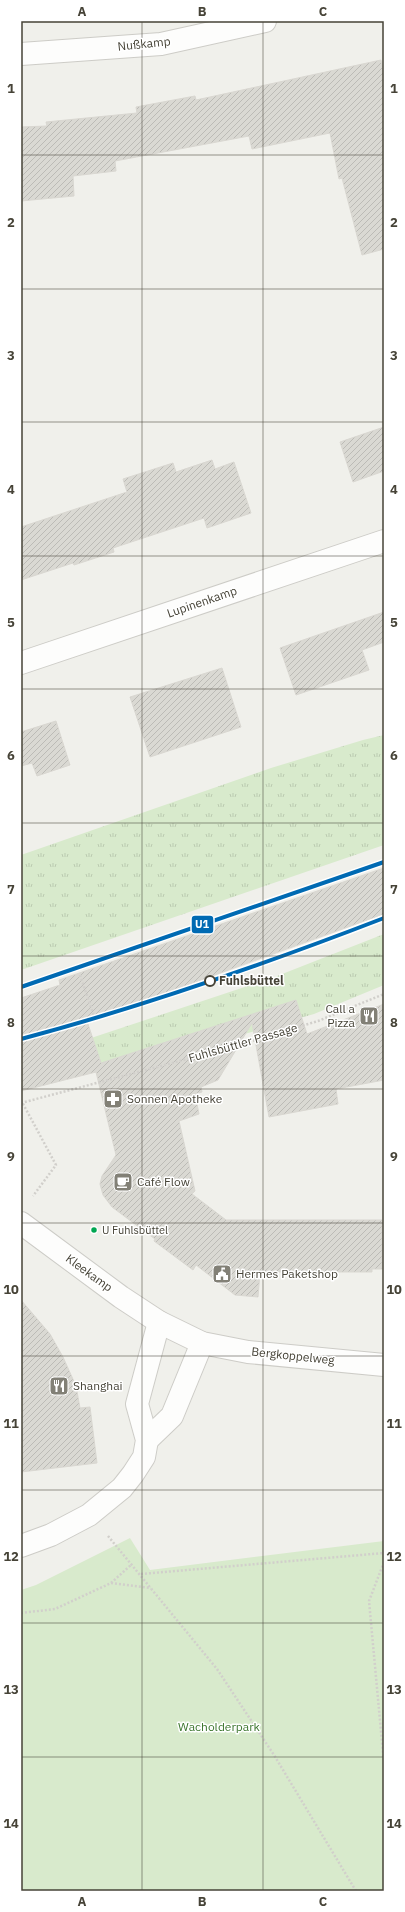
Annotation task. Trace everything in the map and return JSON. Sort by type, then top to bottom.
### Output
[{"type":"street","name":"Nußkamp","points":[[21,54],[160,44],[265,21]]},
{"type":"street","name":"Lupinenkamp","points":[[21,663],[384,541]]},
{"type":"street","name":"Kleekamp","points":[[21,1223],[121,1297],[159,1322]]},
{"type":"street","name":"Bergkoppelweg","points":[[159,1322],[202,1343],[248,1352],[384,1365]]},
{"type":"street","points":[[21,1546],[51,1535],[90,1515],[122,1488],[133,1474],[144,1456],[147,1440],[137,1404],[159,1322]]},
{"type":"street","points":[[147,1440],[172,1416],[202,1343]]},
{"type":"path","points":[[80,975],[94,1016]]},
{"type":"path","name":"Fuhlsbüttler Passage","points":[[21,1102],[229,1048],[318,1021],[384,994]]},
{"type":"path","points":[[21,1102],[56,1165],[32,1198]]},
{"type":"path","points":[[90,1515],[132,1564],[217,1669],[274,1755],[356,1891]]},
{"type":"path","points":[[140,1574],[384,1553]]},
{"type":"path","points":[[384,1562],[369,1601],[384,1764]]},
{"type":"path","points":[[21,1613],[55,1608],[111,1583],[132,1564]]},
{"type":"path","points":[[111,1583],[151,1588]]},
{"type":"green space","points":[[384,735],[384,845],[21,970],[21,855],[271,768]]},
{"type":"green space","points":[[384,934],[384,985],[314,1014],[227,1039],[95,1072],[67,1046],[272,978]]},
{"type":"green space","name":"Wacholderpark","points":[[130,1538],[150,1570],[384,1541],[384,1891],[21,1891],[21,1590],[36,1585]]},
{"type":"building","points":[[381,60],[384,75],[384,249],[362,255],[342,178],[339,179],[330,133],[252,149],[249,136],[115,161],[116,171],[73,176],[74,196],[21,201],[21,127],[47,126],[46,122],[137,113],[136,107],[195,96],[196,100]]},
{"type":"building","points":[[384,427],[384,471],[353,482],[340,442]]},
{"type":"building","points":[[212,460],[215,469],[234,462],[251,513],[207,528],[204,518],[113,548],[114,552],[74,565],[73,563],[21,580],[21,527],[127,492],[123,479],[173,463],[176,472]]},
{"type":"building","points":[[384,612],[384,642],[362,650],[369,670],[296,695],[280,648]]},
{"type":"building","points":[[222,668],[241,727],[150,757],[130,697]]},
{"type":"building","points":[[56,721],[70,765],[37,776],[32,763],[21,766],[21,732]]},
{"type":"building","points":[[384,868],[384,914],[87,1021],[101,1063],[296,1000],[307,1034],[384,1004],[384,1080],[336,1089],[338,1104],[269,1117],[252,1023],[218,1080],[201,1087],[202,1092],[195,1094],[199,1114],[179,1121],[195,1191],[192,1194],[226,1220],[382,1220],[382,1269],[372,1269],[372,1272],[260,1272],[258,1297],[235,1295],[196,1265],[193,1270],[154,1241],[155,1239],[112,1207],[103,1195],[100,1184],[102,1176],[116,1155],[96,1072],[21,1091],[21,998],[60,985],[59,980]]},
{"type":"building","points":[[21,1300],[50,1334],[63,1357],[76,1386],[80,1408],[90,1407],[97,1463],[21,1472]]},
{"type":"transit line","name":"U1","points":[[21,987],[384,862]]},
{"type":"transit line","name":"U1","points":[[21,1039],[113,1013],[159,998],[295,952],[384,918]]},
{"type":"place","name":"Fuhlsbüttel","points":[[210,981]]},
{"type":"place","name":"Call a Pizza","points":[[369,1016]]},
{"type":"place","name":"Sonnen Apotheke","points":[[113,1099]]},
{"type":"place","name":"Café Flow","points":[[123,1182]]},
{"type":"place","name":"U Fuhlsbüttel","points":[[94,1230]]},
{"type":"place","name":"Hermes Paketshop","points":[[222,1274]]},
{"type":"place","name":"Shanghai","points":[[59,1386]]}]
